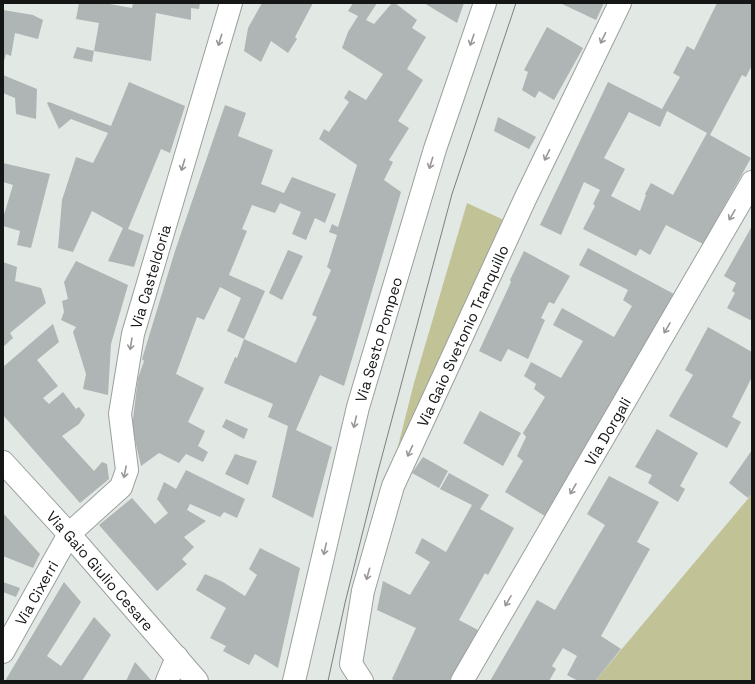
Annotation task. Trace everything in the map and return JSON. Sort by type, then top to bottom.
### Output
[{"type":"street","name":"Via Casteldoria","points":[[69,534],[121,487],[127,470],[120,414],[133,334],[231,3]]},
{"type":"street","name":"Via Sesto Pompeo","points":[[294,681],[358,407],[435,149],[485,3]]},
{"type":"street","name":"Via Gaio Svetonio Tranquillo","points":[[362,681],[351,664],[363,591],[393,486],[523,204],[620,3]]},
{"type":"street","name":"Via Dorgali","points":[[462,681],[752,182]]},
{"type":"street","name":"Via Gaio Giulio Cesare","points":[[3,462],[69,534],[197,681]]},
{"type":"street","name":"Via Cixerri","points":[[3,652],[69,534]]},
{"type":"street","points":[[167,681],[177,657]]},
{"type":"green space","points":[[467,203],[506,221],[393,466],[414,383]]},
{"type":"green space","points":[[752,494],[752,681],[595,681]]},
{"type":"building","points":[[79,3],[104,3],[132,8],[133,3],[200,3],[199,9],[191,8],[191,20],[156,13],[151,61],[94,51],[99,23],[76,19]]},
{"type":"building","points":[[262,3],[313,3],[295,37],[297,39],[288,53],[271,41],[261,62],[244,51],[248,28]]},
{"type":"building","points":[[353,3],[377,3],[366,20],[374,24],[392,3],[395,3],[417,20],[412,28],[426,37],[407,69],[423,80],[398,121],[409,128],[389,160],[393,162],[384,180],[401,192],[344,386],[320,375],[296,430],[332,447],[313,518],[272,497],[288,426],[268,417],[273,404],[224,383],[235,357],[237,358],[244,339],[296,363],[317,317],[312,315],[331,270],[327,267],[337,235],[329,232],[332,224],[338,227],[357,165],[319,139],[324,129],[329,132],[349,102],[344,98],[349,90],[366,100],[383,74],[342,48],[348,32],[358,16],[348,11]]},
{"type":"building","points":[[424,3],[464,3],[457,23]]},
{"type":"building","points":[[560,3],[604,3],[596,20]]},
{"type":"building","points":[[717,3],[752,3],[752,65],[746,77],[742,75],[710,135],[751,158],[703,244],[666,225],[650,255],[640,249],[636,256],[583,229],[595,206],[593,204],[600,190],[584,182],[561,235],[540,225],[608,82],[662,109],[680,77],[673,73],[687,46],[694,50]],"holes":[[[667,111],[707,133],[673,195],[651,183],[645,194],[646,195],[640,211],[611,196],[625,169],[604,158],[629,112],[660,127]]]},
{"type":"building","points":[[3,10],[33,15],[43,20],[38,39],[15,33],[11,56],[6,54],[3,65]]},
{"type":"building","points":[[547,27],[583,48],[554,100],[539,91],[535,98],[522,90],[528,72],[524,70]]},
{"type":"building","points":[[77,47],[94,51],[92,62],[73,58]]},
{"type":"building","points":[[3,75],[37,89],[36,119],[16,114],[15,98],[3,93]]},
{"type":"building","points":[[129,82],[185,106],[170,153],[161,149],[128,229],[144,235],[134,267],[108,261],[123,228],[92,211],[73,252],[58,248],[62,200],[76,157],[93,163],[108,133],[71,119],[59,129],[47,103],[49,102],[111,126]]},
{"type":"building","points":[[225,105],[246,113],[238,136],[273,150],[261,184],[284,193],[292,177],[336,194],[325,223],[315,218],[306,240],[292,234],[301,212],[280,203],[275,213],[252,205],[242,229],[247,231],[229,275],[265,291],[244,339],[227,331],[241,298],[220,287],[204,320],[197,317],[176,374],[204,388],[188,422],[205,431],[198,446],[208,452],[203,462],[186,454],[179,463],[159,453],[141,466],[132,427],[138,378],[144,361],[142,359],[175,251]]},
{"type":"building","points":[[498,117],[536,137],[529,149],[494,131]]},
{"type":"building","points":[[3,163],[50,174],[31,248],[17,245],[20,231],[3,226],[3,218],[13,185],[3,182]]},
{"type":"building","points":[[752,226],[752,321],[727,308],[735,293],[732,291],[736,283],[724,276]]},
{"type":"building","points":[[588,248],[674,294],[545,516],[505,492],[523,461],[517,456],[526,437],[523,433],[545,397],[534,389],[536,384],[524,376],[531,362],[561,378],[583,341],[553,325],[562,308],[614,337],[632,306],[623,300],[628,290],[579,265]]},
{"type":"building","points":[[288,250],[303,256],[282,300],[269,293]]},
{"type":"building","points":[[524,251],[570,276],[554,304],[549,302],[541,318],[545,320],[528,359],[508,349],[501,362],[479,351]]},
{"type":"building","points":[[76,261],[128,285],[111,344],[108,395],[83,389],[86,374],[73,332],[76,327],[61,320],[64,312],[62,301],[68,299],[64,282]]},
{"type":"building","points":[[3,262],[17,267],[15,281],[41,288],[46,303],[10,333],[13,338],[3,347]]},
{"type":"building","points":[[53,324],[59,342],[37,360],[58,386],[43,398],[49,404],[63,392],[76,409],[79,407],[85,415],[79,424],[62,436],[94,471],[102,462],[107,464],[109,479],[80,503],[3,415],[3,367]]},
{"type":"building","points":[[708,327],[752,352],[752,377],[732,417],[741,422],[727,448],[669,416],[693,375],[685,370]]},
{"type":"building","points":[[480,411],[521,433],[503,466],[463,443]]},
{"type":"building","points":[[226,419],[248,429],[244,439],[222,427]]},
{"type":"building","points":[[657,429],[698,453],[680,486],[685,489],[678,502],[648,483],[652,475],[635,467]]},
{"type":"building","points":[[752,450],[752,494],[748,498],[729,483]]},
{"type":"building","points":[[235,454],[257,461],[248,485],[225,474]]},
{"type":"building","points":[[423,457],[448,471],[439,488],[412,473]]},
{"type":"building","points":[[186,470],[245,499],[237,518],[224,512],[220,517],[190,504],[187,510],[206,521],[184,537],[194,547],[182,559],[187,564],[157,591],[99,525],[132,498],[155,524],[168,513],[157,499],[164,482],[176,489]]},
{"type":"building","points":[[449,473],[489,495],[480,509],[514,528],[488,575],[485,573],[459,620],[478,630],[449,681],[395,681],[392,679],[416,628],[377,610],[383,581],[410,595],[430,562],[415,553],[422,538],[446,552],[472,505],[440,489]]},
{"type":"building","points":[[609,476],[659,502],[637,542],[650,549],[601,636],[621,649],[595,681],[578,681],[567,675],[577,656],[563,648],[552,666],[556,669],[549,681],[490,681],[537,600],[555,610],[605,525],[587,514]]},
{"type":"building","points":[[3,513],[40,554],[33,568],[3,556]]},
{"type":"building","points":[[260,548],[300,568],[278,668],[255,654],[249,665],[223,651],[226,646],[210,638],[226,608],[196,590],[205,574],[223,582],[245,596],[257,575],[249,569]]},
{"type":"building","points":[[3,582],[20,588],[16,597],[3,592]]},
{"type":"building","points":[[64,582],[81,602],[47,656],[61,666],[94,617],[111,635],[82,681],[5,681]]},
{"type":"building","points":[[135,662],[151,680],[151,681],[126,681]]},
{"type":"tram line","points":[[328,681],[345,603],[377,475],[452,194],[516,3]]}]
